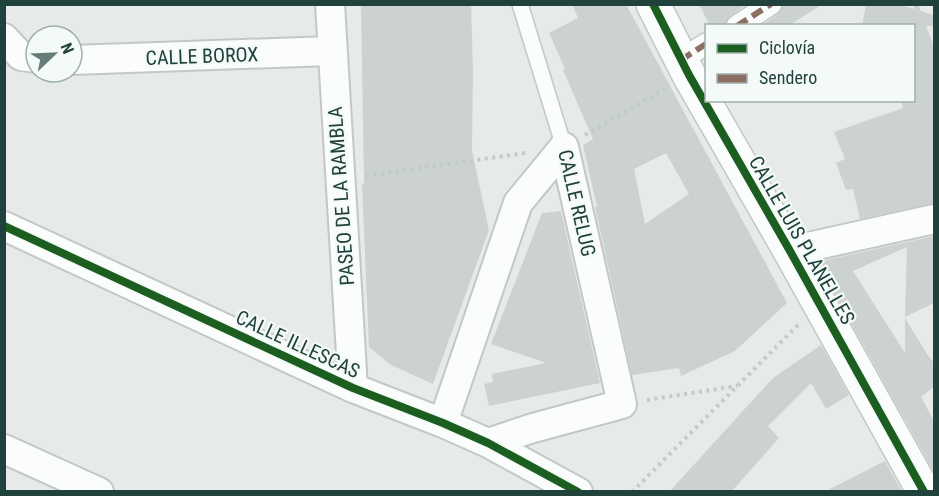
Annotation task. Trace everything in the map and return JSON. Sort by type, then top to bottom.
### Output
[{"type":"street","name":"PASEO DE LA RAMBLA","points":[[330,4],[331,51],[353,388]]},
{"type":"street","name":"CALLE LUIS PLANELLES","points":[[653,4],[692,60],[705,85]]},
{"type":"street","points":[[740,24],[771,4]]},
{"type":"street","points":[[4,38],[24,56]]},
{"type":"street","name":"CALLE BOROX","points":[[84,60],[331,51]]},
{"type":"street","name":"CALLE LUIS PLANELLES","points":[[714,102],[790,251],[924,492]]},
{"type":"street","name":"CALLE RELUG","points":[[564,147],[622,404]]},
{"type":"street","points":[[443,423],[518,203],[564,147]]},
{"type":"street","points":[[790,251],[934,219]]},
{"type":"street","name":"CALLE ILLESCAS","points":[[4,226],[353,388],[488,443],[578,492]]},
{"type":"street","points":[[488,443],[533,428],[622,404]]},
{"type":"street","points":[[4,449],[99,492]]},
{"type":"lane","name":"CALLE RELUG","points":[[520,4],[564,147]]},
{"type":"path","points":[[339,180],[564,147],[692,60]]},
{"type":"path","points":[[632,492],[819,304]]},
{"type":"path","points":[[622,404],[737,386]]},
{"type":"building","points":[[361,4],[471,4],[472,151],[489,230],[433,384],[391,365],[369,347],[362,184],[364,184]]},
{"type":"building","points":[[572,4],[626,4],[787,303],[735,351],[681,376],[679,368],[632,375],[583,145],[593,139],[549,33],[578,18]],"holes":[[[666,153],[689,194],[645,224],[634,169]]]},
{"type":"building","points":[[699,4],[747,4],[730,16],[725,24],[709,24]]},
{"type":"building","points":[[784,4],[823,4],[791,24],[764,24],[778,14]]},
{"type":"building","points":[[866,4],[897,4],[914,9],[914,4],[918,4],[921,11],[934,15],[934,26],[926,26],[934,47],[934,203],[860,219],[853,189],[846,190],[836,163],[845,159],[834,132],[903,108],[901,102],[915,102],[915,24],[862,24]]},
{"type":"building","points":[[561,211],[600,383],[489,406],[484,384],[493,382],[492,374],[546,363],[491,344],[542,213]]},
{"type":"building","points":[[934,236],[934,303],[905,317],[907,247],[853,271],[905,353],[905,318],[934,363],[934,387],[921,397],[934,421],[934,472],[820,267],[822,261]]},
{"type":"building","points":[[821,345],[849,395],[826,409],[811,383],[768,426],[779,438],[731,492],[669,492],[773,378]]},
{"type":"building","points":[[885,461],[902,492],[824,492]]},
{"type":"marked path","points":[[740,24],[771,4]]},
{"type":"marked path","points":[[681,60],[705,45]]},
{"type":"cycle path","points":[[653,4],[689,75],[924,492]]},
{"type":"cycle path","points":[[4,226],[353,388],[488,443],[578,492]]}]
